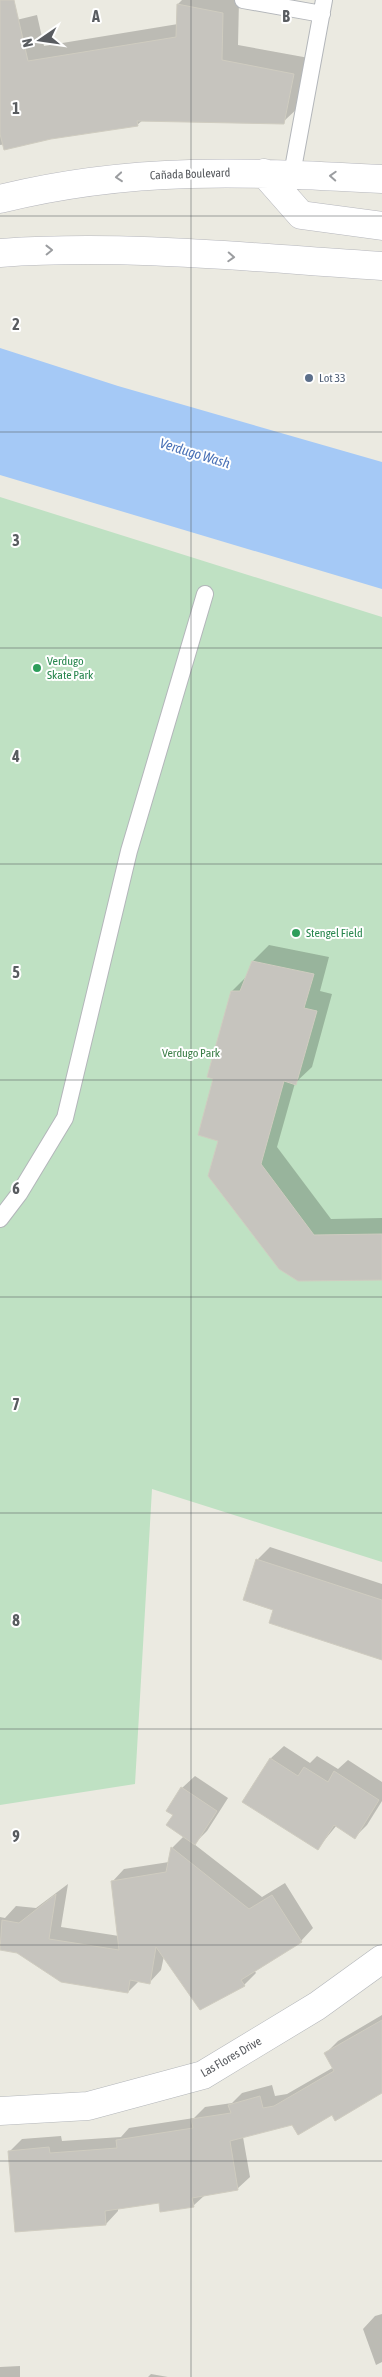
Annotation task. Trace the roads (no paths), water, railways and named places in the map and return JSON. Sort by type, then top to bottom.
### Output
[{"type":"main road","name":"Cañada Boulevard","points":[[0,199],[50,187],[102,179],[159,174],[264,173],[382,179]]},
{"type":"main road","points":[[264,173],[301,215],[382,226]]},
{"type":"main road","points":[[0,253],[35,250],[119,250],[382,266]]},
{"type":"main road","name":"Las Flores Drive","points":[[0,2111],[88,2106],[203,2075],[317,2006],[382,1959]]},
{"type":"lane","points":[[243,0],[323,7],[292,174]]},
{"type":"lane","points":[[0,1219],[19,1194],[65,1118],[129,851],[205,594]]},
{"type":"water","name":"Verdugo Wash","points":[[0,348],[118,386],[382,462],[382,589],[0,475]]},
{"type":"place","name":"Lot 33","points":[[309,378]]},
{"type":"place","name":"Verdugo Skate Park","points":[[37,668]]},
{"type":"place","name":"Stengel Field","points":[[296,933]]},
{"type":"park label","name":"Verdugo Park","points":[[191,1053]]}]
